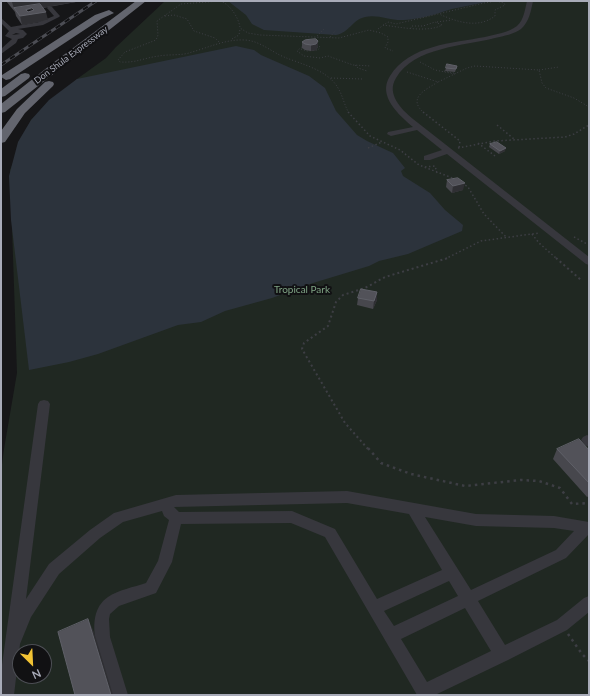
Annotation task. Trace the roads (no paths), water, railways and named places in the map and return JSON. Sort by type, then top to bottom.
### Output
[{"type":"highway","name":"Don Shula Expressway","points":[[1,110],[57,65],[142,1]]},
{"type":"highway","name":"Don Shula Expressway","points":[[1,80],[98,17],[112,11],[1,94]]},
{"type":"highway","points":[[1,139],[21,111],[94,44],[99,34]]},
{"type":"street","points":[[530,1],[523,24],[517,29],[430,51],[407,62],[397,70],[390,85],[390,97],[404,115],[418,128],[589,262]]},
{"type":"street","points":[[12,33],[53,19],[57,16],[50,8]]},
{"type":"street","points":[[1,52],[14,42],[12,33],[2,22]]},
{"type":"street","points":[[391,134],[418,128]]},
{"type":"street","points":[[427,158],[447,151]]},
{"type":"street","points":[[578,253],[589,249]]},
{"type":"street","points":[[6,695],[44,404]]},
{"type":"street","points":[[13,643],[25,613],[54,569],[95,534],[119,517],[184,500],[347,497],[476,520],[554,522],[588,528]]},
{"type":"street","points":[[166,504],[169,512],[176,518],[292,517],[330,534],[424,692],[562,625],[589,603]]},
{"type":"street","points":[[413,509],[502,655]]},
{"type":"street","points":[[120,695],[102,637],[100,619],[104,610],[114,601],[151,588],[165,562],[176,518]]},
{"type":"street","points":[[390,636],[561,554],[588,528]]},
{"type":"street","points":[[374,608],[452,572]]},
{"type":"railway","points":[[1,65],[96,1]]},
{"type":"park label","name":"Tropical Park","points":[[302,290]]}]
